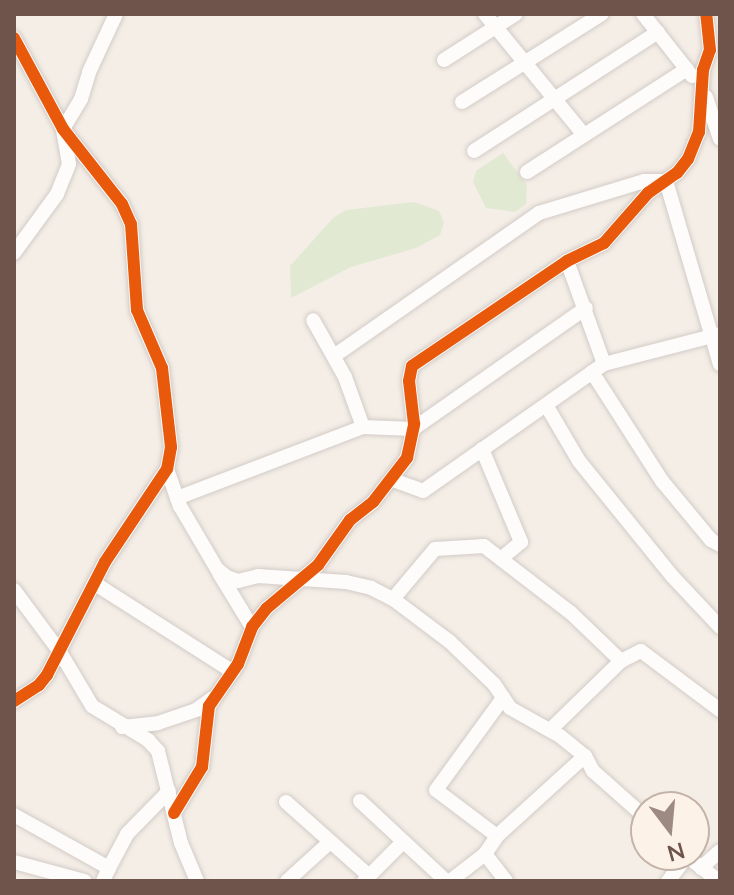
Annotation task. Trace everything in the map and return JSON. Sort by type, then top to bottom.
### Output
[{"type":"street","points":[[14,253],[57,194],[69,164],[63,129],[81,99],[89,72],[116,14]]},
{"type":"street","points":[[485,14],[584,135]]},
{"type":"street","points":[[444,60],[516,14]]},
{"type":"street","points":[[462,102],[602,14]]},
{"type":"street","points":[[643,14],[704,91],[720,139]]},
{"type":"street","points":[[174,813],[202,767],[205,720],[215,696],[233,672],[252,627],[267,608],[302,580],[350,520],[393,480],[407,458],[413,429],[409,381],[412,366],[567,261],[604,243],[648,193],[666,181],[688,159],[699,132],[703,70],[710,50],[706,14]]},
{"type":"street","points":[[474,151],[658,32]]},
{"type":"street","points":[[14,38],[63,129],[122,204],[131,224],[137,310],[162,368],[171,447],[167,469],[126,527],[60,652],[39,685],[14,701]]},
{"type":"street","points":[[527,172],[687,69]]},
{"type":"street","points":[[334,356],[539,213],[644,181],[666,181]]},
{"type":"street","points":[[666,181],[715,336],[720,364]]},
{"type":"street","points":[[567,261],[586,308],[598,368],[662,481],[711,540],[720,545]]},
{"type":"street","points":[[177,498],[363,427],[413,429],[586,308]]},
{"type":"street","points":[[313,320],[334,356],[363,427]]},
{"type":"street","points":[[393,480],[423,491],[598,368],[715,336]]},
{"type":"street","points":[[546,405],[579,461],[673,577],[720,627]]},
{"type":"street","points":[[482,449],[521,542],[501,559]]},
{"type":"street","points":[[167,469],[177,498],[252,627]]},
{"type":"street","points":[[393,599],[435,549],[484,546],[571,613],[621,661]]},
{"type":"street","points":[[217,569],[238,581],[258,576],[346,582],[371,588],[393,599],[449,641],[494,684],[510,708],[550,730],[585,756],[593,771],[630,804]]},
{"type":"street","points":[[94,583],[233,672]]},
{"type":"street","points":[[14,590],[60,652],[92,706],[148,740],[158,751],[181,843],[197,881]]},
{"type":"street","points":[[550,730],[621,661],[641,651],[720,710]]},
{"type":"street","points":[[122,727],[158,723],[196,710],[215,696]]},
{"type":"street","points":[[497,836],[436,790],[503,698]]},
{"type":"street","points":[[360,801],[402,843],[448,881],[485,854],[497,836],[585,756]]},
{"type":"street","points":[[14,815],[106,875],[127,834],[169,791]]},
{"type":"street","points":[[286,802],[366,878],[402,843]]},
{"type":"street","points":[[287,881],[330,842]]},
{"type":"street","points":[[485,854],[506,881]]},
{"type":"street","points":[[14,862],[85,881]]},
{"type":"green space","points":[[503,153],[527,185],[526,204],[515,212],[486,208],[473,182],[476,171]]},
{"type":"green space","points":[[414,202],[439,211],[444,223],[440,235],[416,248],[351,267],[291,298],[290,266],[333,218],[346,210]]},
{"type":"cycle path","points":[[174,813],[202,767],[209,706],[238,664],[252,627],[267,608],[318,565],[350,520],[373,502],[407,458],[414,424],[409,381],[412,366],[567,261],[604,243],[648,193],[677,173],[688,159],[699,132],[703,70],[710,50],[706,14]]},
{"type":"cycle path","points":[[14,38],[63,129],[122,204],[131,224],[137,310],[162,368],[171,447],[167,469],[105,562],[47,675],[39,685],[14,701]]}]
